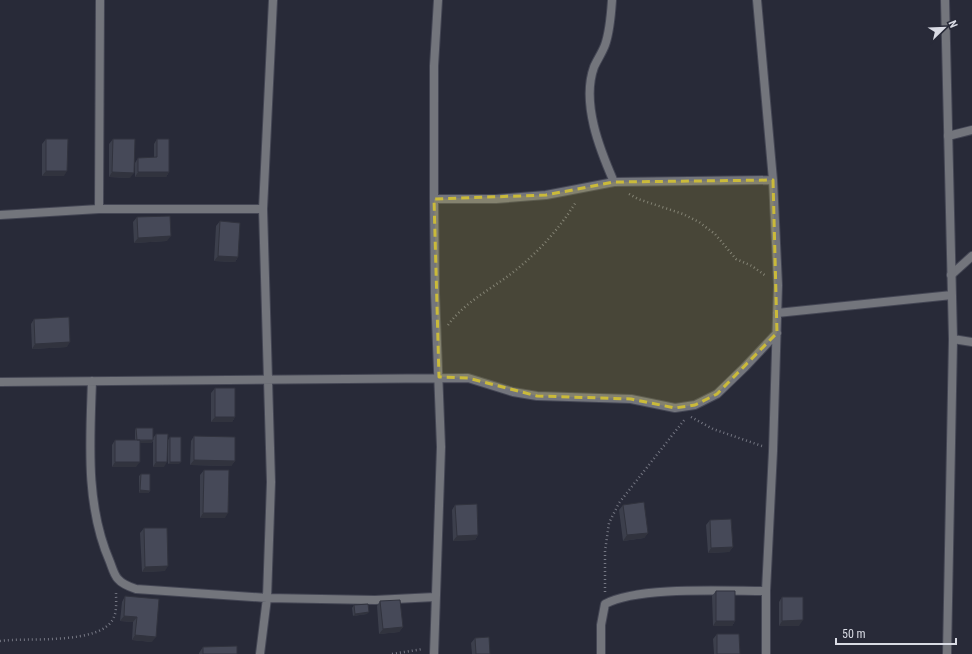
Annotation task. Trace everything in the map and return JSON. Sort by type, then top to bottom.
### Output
[{"type":"street","points":[[99,209],[100,0]]},
{"type":"street","points":[[260,654],[267,598],[271,482],[269,378],[262,209],[273,0]]},
{"type":"street","points":[[434,651],[441,447],[435,293],[434,199],[434,66],[438,0]]},
{"type":"street","points":[[612,0],[611,21],[605,45],[594,68],[590,94],[593,124],[603,156],[614,182]]},
{"type":"street","points":[[757,0],[773,180],[778,285],[773,451],[766,591],[766,654]]},
{"type":"street","points":[[945,0],[951,275],[954,339],[947,654]]},
{"type":"street","points":[[948,136],[972,130]]},
{"type":"street","points":[[434,199],[496,199],[546,194],[614,182],[773,180]]},
{"type":"street","points":[[0,215],[99,209],[262,209]]},
{"type":"street","points":[[951,275],[972,256]]},
{"type":"street","points":[[777,313],[952,295]]},
{"type":"street","points":[[0,382],[269,378],[468,378],[513,392],[537,396],[631,399],[675,408],[695,405],[717,394],[777,333]]},
{"type":"street","points":[[954,339],[972,342]]},
{"type":"street","points":[[92,380],[91,474],[95,515],[107,555],[117,579],[136,588],[267,598],[375,600],[435,597]]},
{"type":"street","points":[[601,654],[601,625],[605,604],[616,598],[630,595],[678,592],[766,591]]},
{"type":"path","points":[[614,182],[625,192],[638,199],[683,214],[699,222],[715,234],[736,260],[752,266],[778,285]]},
{"type":"path","points":[[437,340],[457,313],[471,300],[511,273],[536,253],[569,213],[584,188]]},
{"type":"path","points":[[605,604],[606,551],[609,523],[619,503],[688,415],[713,429],[745,439],[773,451]]},
{"type":"path","points":[[0,641],[76,637],[100,630],[114,618],[117,579]]},
{"type":"path","points":[[392,654],[434,651]]},
{"type":"highlighted area","points":[[773,180],[777,333],[717,394],[695,405],[675,408],[631,399],[537,396],[468,378],[439,377],[434,199],[546,195],[614,182]]},
{"type":"building","points":[[46,139],[68,139],[67,171],[46,171]]},
{"type":"building","points":[[113,139],[135,139],[134,173],[112,172]]},
{"type":"building","points":[[157,139],[169,139],[169,172],[138,172],[138,158],[157,157]]},
{"type":"building","points":[[170,216],[171,236],[138,238],[137,217]]},
{"type":"building","points":[[220,221],[240,223],[238,257],[218,256]]},
{"type":"building","points":[[69,317],[70,342],[35,344],[34,319]]},
{"type":"building","points":[[215,388],[235,388],[235,417],[215,417]]},
{"type":"building","points":[[136,428],[153,428],[153,440],[137,440]]},
{"type":"building","points":[[156,434],[168,434],[167,462],[156,462]]},
{"type":"building","points":[[194,436],[235,437],[235,461],[194,460]]},
{"type":"building","points":[[170,437],[181,437],[181,462],[170,462]]},
{"type":"building","points":[[115,440],[140,440],[140,462],[115,462]]},
{"type":"building","points":[[204,470],[229,470],[228,513],[203,513]]},
{"type":"building","points":[[141,474],[150,474],[150,491],[140,490]]},
{"type":"building","points":[[644,502],[648,533],[627,535],[623,505]]},
{"type":"building","points":[[477,504],[478,535],[457,536],[455,505]]},
{"type":"building","points":[[731,519],[733,547],[711,548],[710,520]]},
{"type":"building","points":[[144,528],[167,528],[168,566],[145,567]]},
{"type":"building","points":[[716,591],[735,591],[735,621],[716,621]]},
{"type":"building","points":[[125,596],[159,599],[156,637],[135,635],[137,617],[124,616]]},
{"type":"building","points":[[782,597],[803,597],[803,620],[782,621]]},
{"type":"building","points":[[400,600],[403,627],[383,629],[380,601]]},
{"type":"building","points":[[368,604],[369,612],[355,614],[354,605]]},
{"type":"building","points":[[717,634],[739,634],[740,654],[717,654]]},
{"type":"building","points":[[489,637],[490,654],[476,654],[475,638]]},
{"type":"building","points":[[237,646],[237,654],[203,654],[203,647]]}]
